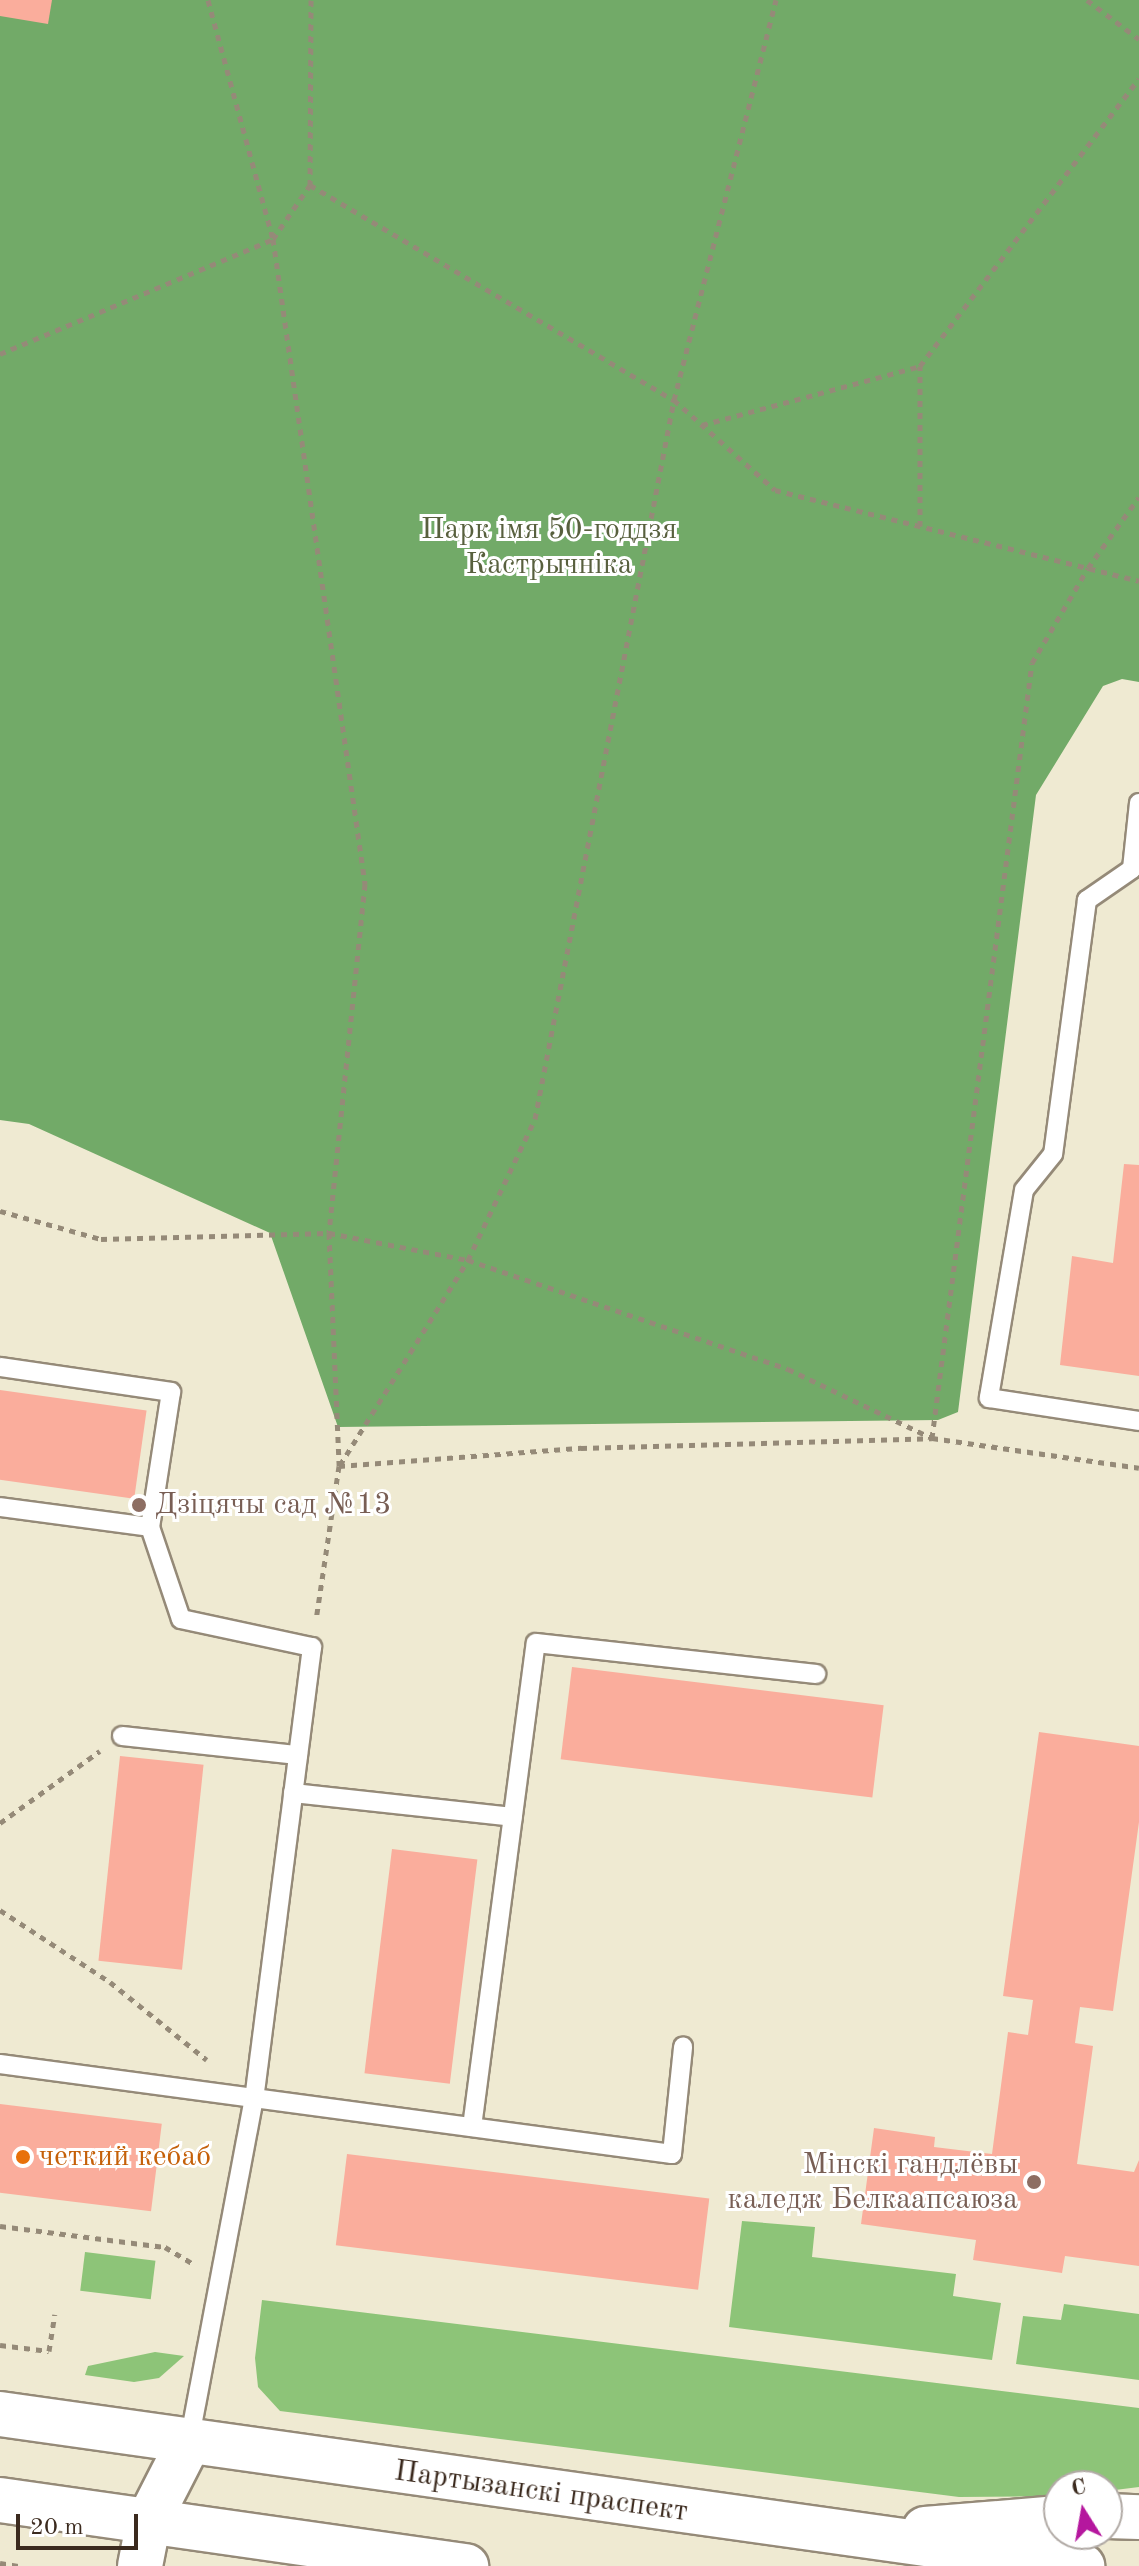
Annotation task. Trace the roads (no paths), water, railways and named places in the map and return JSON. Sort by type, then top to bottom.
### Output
[{"type":"main road","name":"Партызанскі праспект","points":[[0,2414],[1082,2566]]},
{"type":"main road","points":[[140,2566],[149,2520],[189,2442]]},
{"type":"main road","points":[[0,2500],[466,2566]]},
{"type":"main road","points":[[863,2536],[1043,2519]]},
{"type":"lane","points":[[1139,803],[1132,869],[1087,900],[1053,1154],[1024,1190],[989,1398],[1139,1421]]},
{"type":"lane","points":[[0,1367],[171,1392],[150,1527],[181,1619],[312,1647],[254,2098],[189,2442]]},
{"type":"lane","points":[[0,1507],[150,1527]]},
{"type":"lane","points":[[472,2127],[536,1643],[816,1674]]},
{"type":"lane","points":[[122,1736],[298,1755]]},
{"type":"lane","points":[[293,1793],[513,1817]]},
{"type":"lane","points":[[0,2064],[672,2154],[683,2047]]},
{"type":"place","name":"Дзіцячы сад №13","points":[[139,1505]]},
{"type":"place","name":"четкий кебаб","points":[[23,2157]]},
{"type":"place","name":"Мінскі гандлёвы каледж Белкаапсаюза","points":[[1034,2182]]},
{"type":"park label","name":"Парк імя 50-годдзя Кастрычніка","points":[[549,547]]}]
